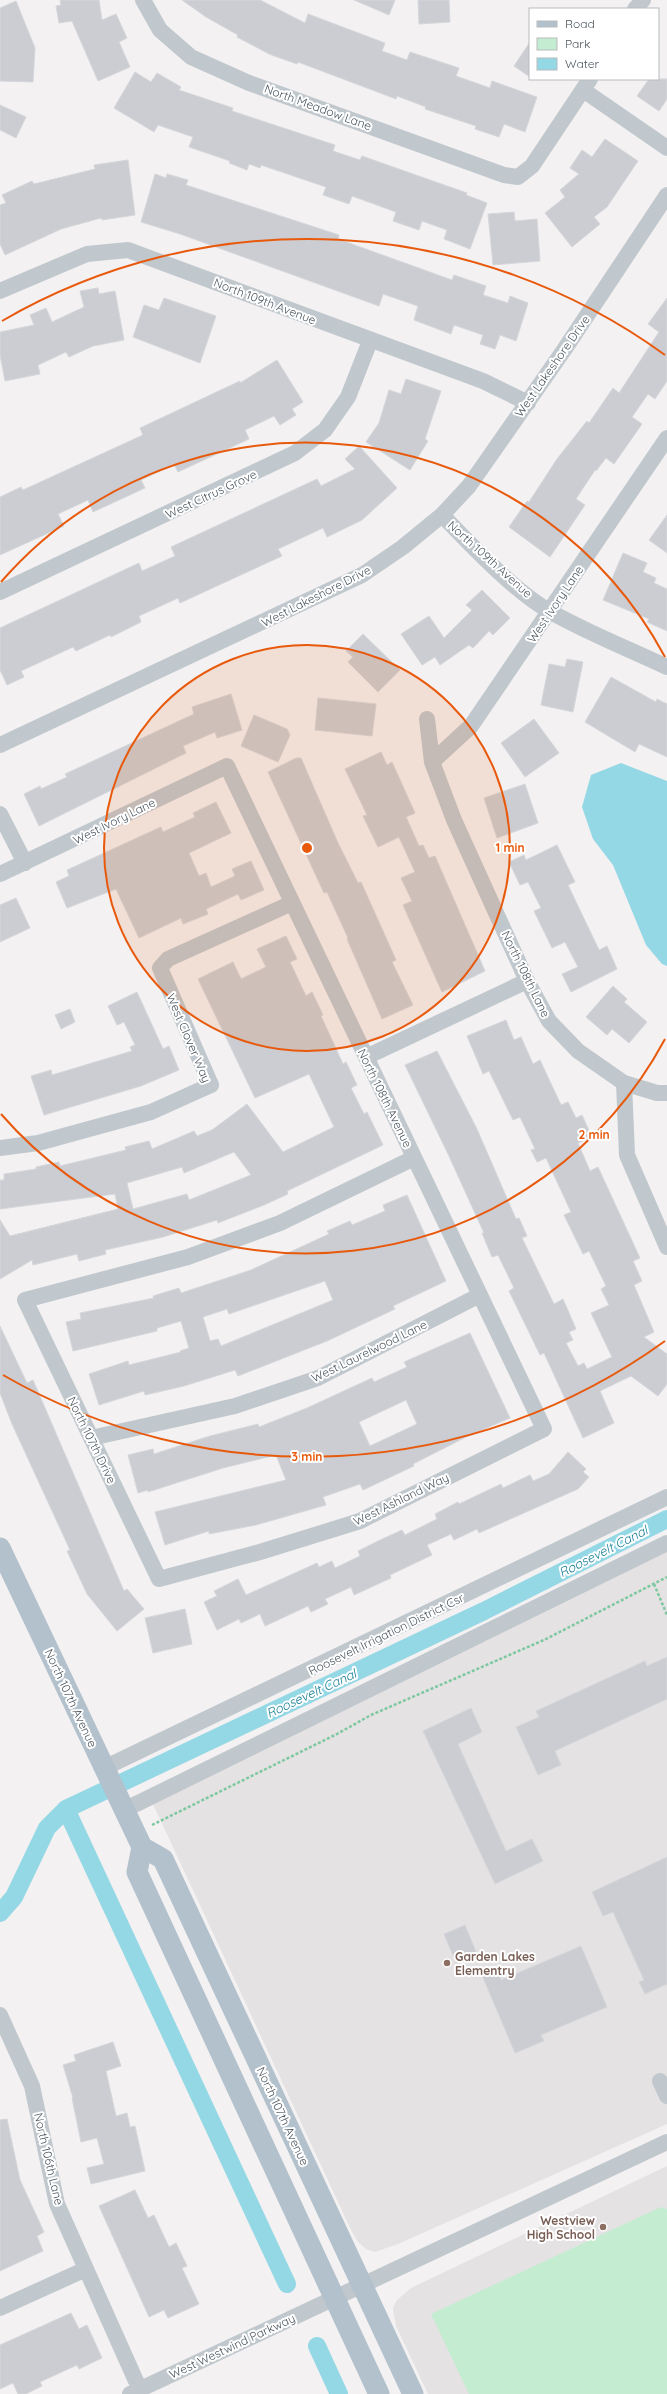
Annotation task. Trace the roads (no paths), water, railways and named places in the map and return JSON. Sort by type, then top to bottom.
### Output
[{"type":"main road","name":"North 107th Avenue","points":[[0,1548],[139,1840],[162,1859],[413,2394]]},
{"type":"main road","points":[[139,1840],[137,1872],[379,2394]]},
{"type":"street","name":"North Meadow Lane","points":[[143,0],[160,30],[191,57],[249,83],[504,175],[518,177],[532,166],[587,84]]},
{"type":"street","points":[[636,8],[643,0]]},
{"type":"street","points":[[587,84],[667,148]]},
{"type":"street","name":"West Lakeshore Drive","points":[[0,745],[362,574],[403,547],[442,515],[469,486],[528,403],[667,195]]},
{"type":"street","name":"North 109th Avenue","points":[[0,291],[87,254],[128,250],[370,341],[483,381],[528,403]]},
{"type":"street","name":"West Citrus Grove","points":[[0,592],[295,453],[325,430],[348,397],[370,341]]},
{"type":"street","name":"West Ivory Lane","points":[[432,762],[471,726],[667,438]]},
{"type":"street","name":"North 109th Avenue","points":[[442,515],[484,557],[524,592],[550,612],[667,667]]},
{"type":"street","name":"North 108th Lane","points":[[427,719],[432,762],[454,820],[527,981],[549,1021],[578,1051],[624,1083]]},
{"type":"street","name":"West Ivory Lane","points":[[0,874],[227,766]]},
{"type":"street","name":"North 108th Avenue","points":[[227,766],[544,1429]]},
{"type":"street","points":[[0,814],[25,863]]},
{"type":"street","name":"West Clover Way","points":[[0,1148],[38,1144],[151,1112],[211,1085],[160,968],[168,959],[292,903]]},
{"type":"street","points":[[366,1057],[527,981]]},
{"type":"street","points":[[667,1092],[656,1093],[624,1083],[627,1155],[667,1247]]},
{"type":"street","name":"North 107th Drive","points":[[158,1579],[25,1300],[188,1257],[280,1223],[414,1158]]},
{"type":"street","name":"West Laurelwood Lane","points":[[91,1438],[235,1406],[318,1378],[480,1295]]},
{"type":"street","name":"West Ashland Way","points":[[158,1579],[260,1552],[360,1521],[544,1429]]},
{"type":"street","name":"Roosevelt Irrigation District Csr","points":[[104,1768],[667,1497]]},
{"type":"street","points":[[123,1807],[667,1543]]},
{"type":"street","name":"North 106th Lane","points":[[0,2015],[32,2086],[57,2204],[86,2269],[135,2392]]},
{"type":"street","points":[[660,2081],[667,2096]]},
{"type":"street","name":"West Westwind Parkway","points":[[135,2392],[334,2297],[667,2142]]},
{"type":"street","points":[[0,2308],[86,2269]]},
{"type":"water","points":[[621,763],[667,781],[667,966],[662,964],[646,945],[613,865],[593,839],[582,807],[591,775]]},
{"type":"waterway","name":"Roosevelt Canal","points":[[0,1913],[14,1897],[47,1828],[66,1809],[484,1611],[667,1519]]},
{"type":"waterway","points":[[66,1809],[287,2284]]},
{"type":"waterway","points":[[317,2346],[339,2394]]},
{"type":"place","name":"Garden Lakes Elementry","points":[[447,1963]]},
{"type":"place","name":"Westview High School","points":[[603,2227]]}]
